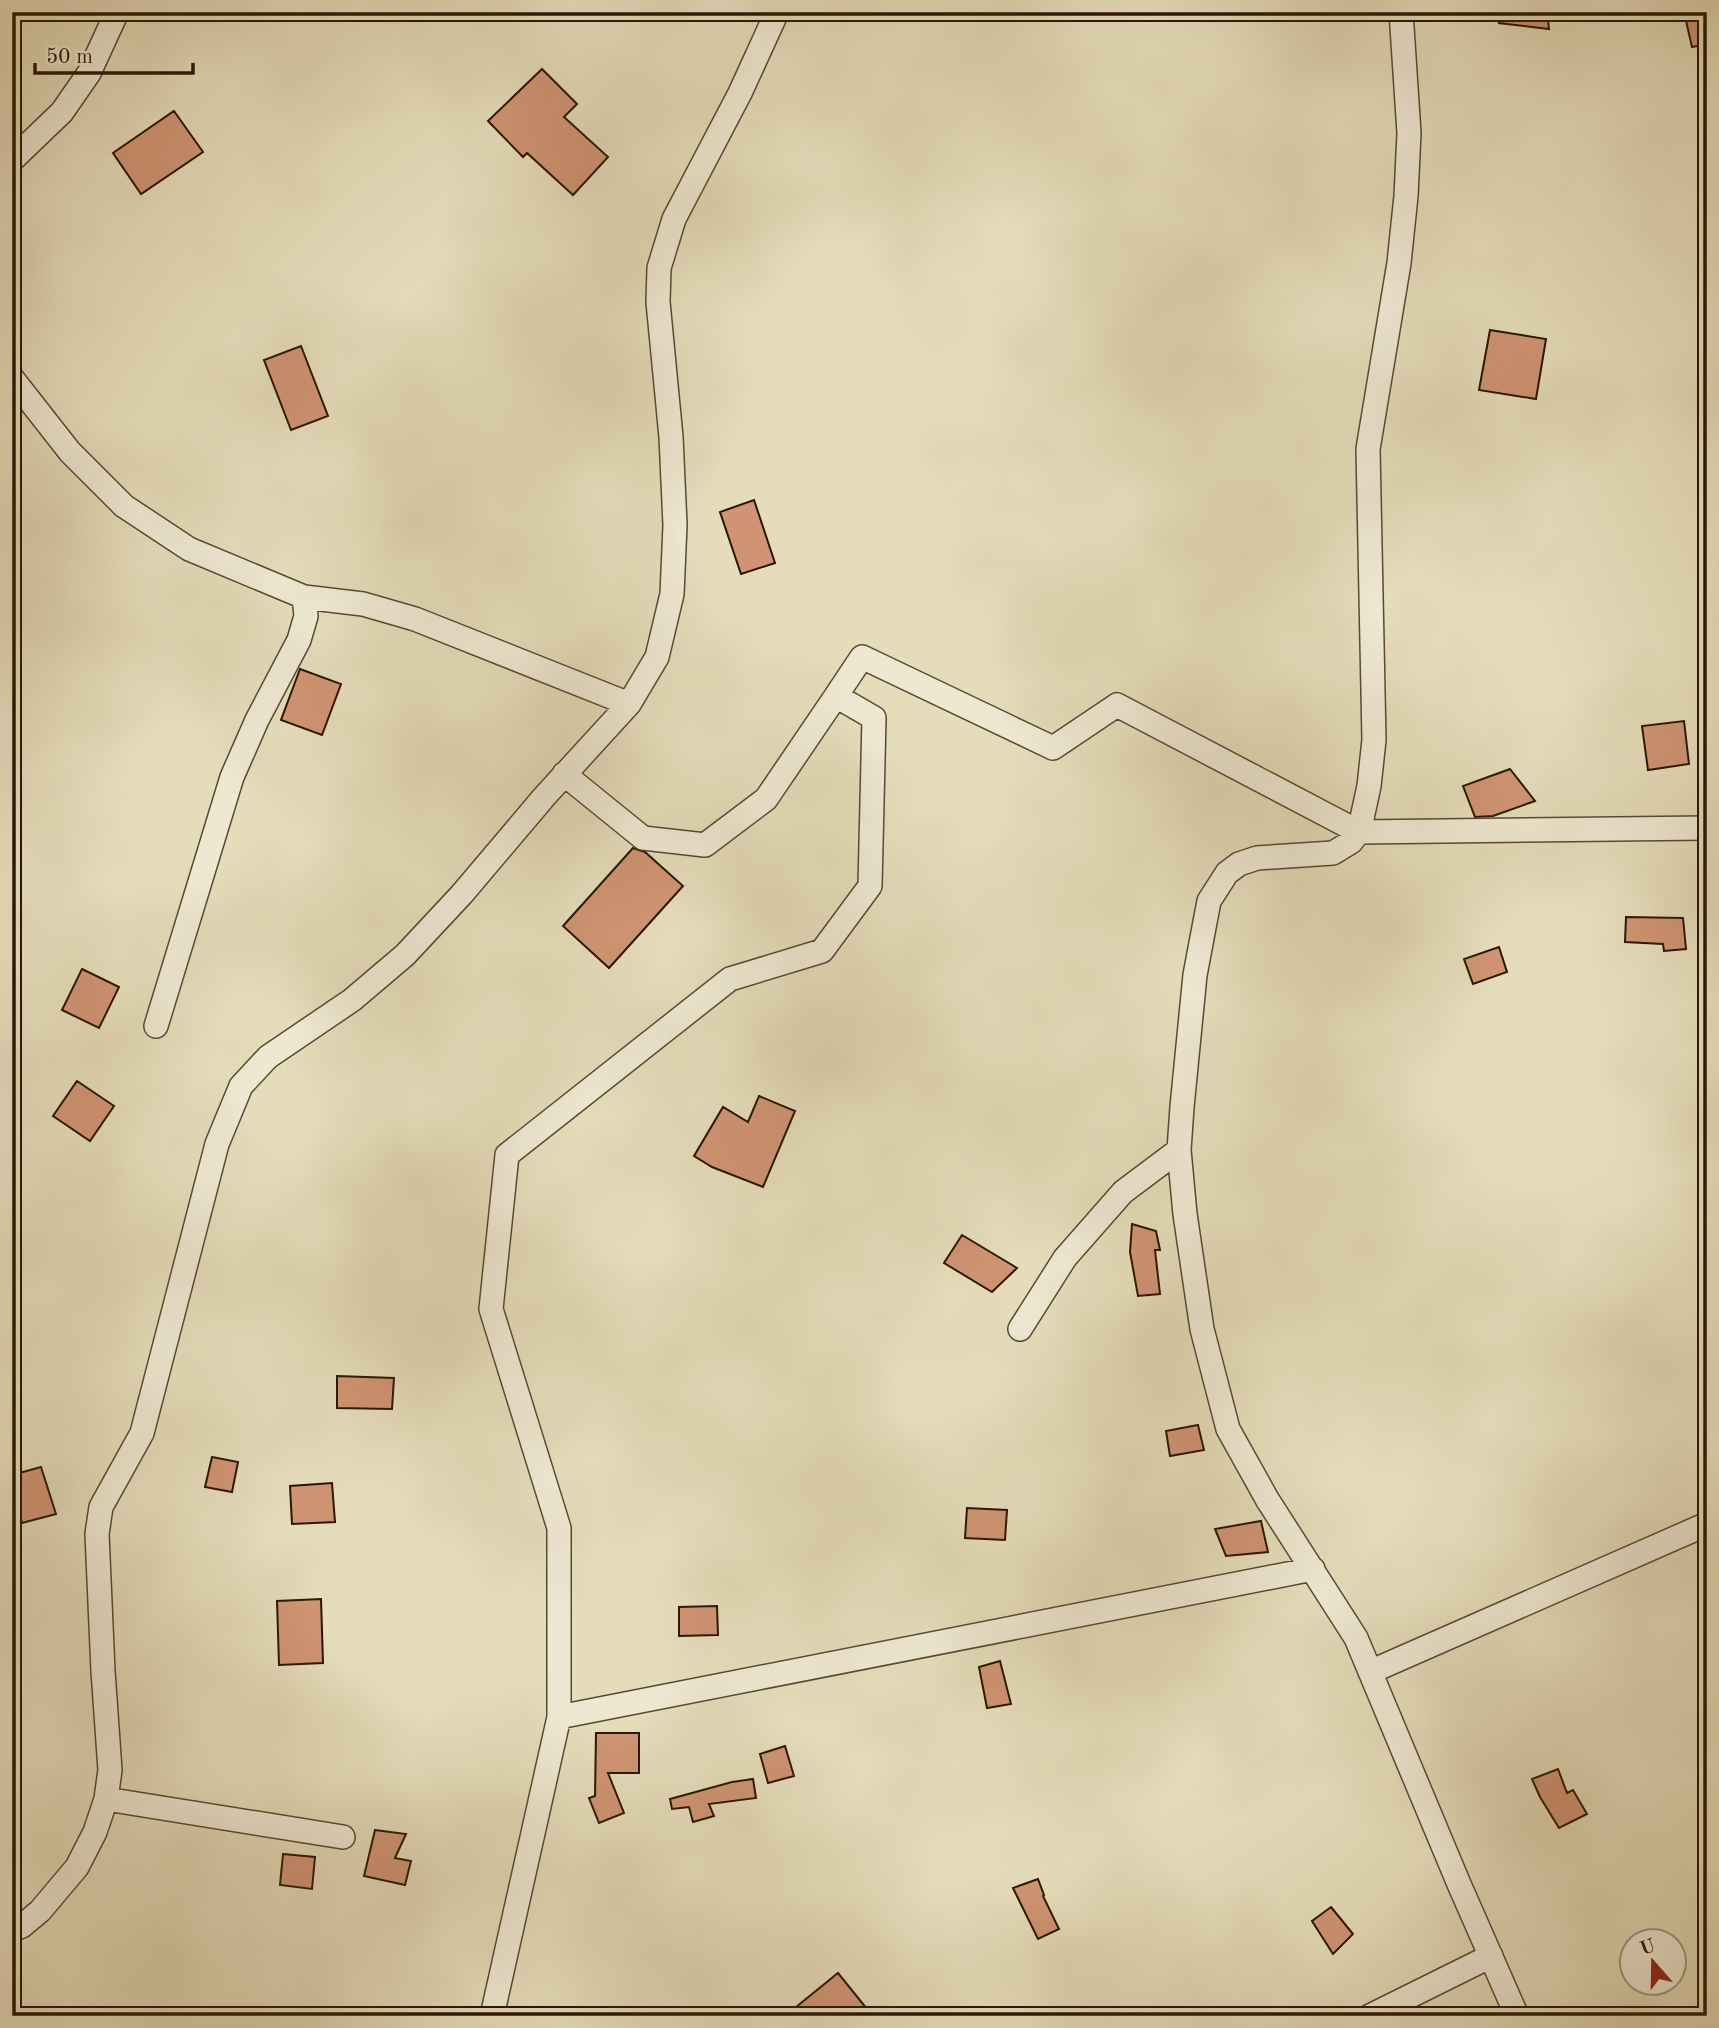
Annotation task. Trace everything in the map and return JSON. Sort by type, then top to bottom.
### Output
[{"type":"street","points":[[12,160],[62,112],[89,73],[117,12]]},
{"type":"street","points":[[12,1930],[22,1926],[40,1911],[77,1867],[95,1832],[106,1799],[110,1770],[97,1534],[101,1507],[142,1433],[217,1144],[241,1086],[268,1057],[352,1000],[405,955],[629,704],[657,657],[673,594],[674,500],[658,302],[659,268],[674,219],[740,93],[777,12]]},
{"type":"street","points":[[1401,12],[1409,132],[1407,184],[1399,263],[1368,449],[1374,740],[1369,786],[1359,832],[1351,842],[1333,853],[1257,858],[1239,864],[1227,873],[1209,901],[1195,975],[1179,1150],[1185,1214],[1202,1329],[1228,1429],[1267,1499],[1356,1638],[1517,2016]]},
{"type":"street","points":[[12,378],[70,452],[124,506],[189,549],[304,597],[363,604],[415,620],[629,704]]},
{"type":"street","points":[[156,1026],[232,778],[257,720],[299,640],[306,616],[304,597]]},
{"type":"street","points":[[564,774],[643,838],[705,845],[766,799],[862,657],[1053,748],[1117,705],[1359,832],[1707,828]]},
{"type":"street","points":[[492,2016],[559,1717],[559,1528],[491,1309],[507,1155],[730,979],[821,951],[870,886],[874,718],[836,696]]},
{"type":"street","points":[[1020,1329],[1065,1258],[1123,1192],[1179,1150]]},
{"type":"street","points":[[1370,1672],[1707,1524]]},
{"type":"street","points":[[559,1717],[1313,1569]]},
{"type":"street","points":[[106,1799],[343,1837]]},
{"type":"street","points":[[1370,2016],[1491,1956]]},
{"type":"building","points":[[1500,12],[1547,12],[1549,29],[1499,23]]},
{"type":"building","points":[[1684,12],[1707,12],[1707,44],[1692,47]]},
{"type":"building","points":[[542,69],[577,104],[564,117],[608,157],[573,195],[527,153],[523,157],[488,121]]},
{"type":"building","points":[[174,111],[203,152],[141,194],[113,153]]},
{"type":"building","points":[[1490,330],[1546,339],[1536,399],[1479,390]]},
{"type":"building","points":[[301,346],[328,416],[291,430],[264,360]]},
{"type":"building","points":[[754,500],[775,563],[741,574],[720,512]]},
{"type":"building","points":[[300,669],[341,684],[322,735],[281,720]]},
{"type":"building","points":[[1684,721],[1689,764],[1648,770],[1642,726]]},
{"type":"building","points":[[1510,769],[1535,801],[1493,816],[1475,817],[1463,786]]},
{"type":"building","points":[[633,848],[645,852],[683,886],[609,968],[563,926]]},
{"type":"building","points":[[1626,917],[1683,918],[1686,949],[1664,951],[1663,944],[1625,942]]},
{"type":"building","points":[[1499,947],[1507,972],[1473,984],[1464,959]]},
{"type":"building","points":[[82,969],[119,987],[99,1028],[62,1010]]},
{"type":"building","points":[[77,1081],[114,1106],[90,1141],[53,1116]]},
{"type":"building","points":[[759,1096],[795,1111],[763,1187],[712,1167],[694,1156],[723,1107],[748,1122]]},
{"type":"building","points":[[1132,1224],[1156,1231],[1160,1250],[1155,1250],[1160,1294],[1138,1296],[1130,1252]]},
{"type":"building","points":[[962,1235],[1017,1268],[992,1292],[944,1263]]},
{"type":"building","points":[[337,1376],[394,1378],[392,1409],[337,1408]]},
{"type":"building","points":[[1198,1425],[1204,1450],[1170,1456],[1166,1431]]},
{"type":"building","points":[[212,1457],[238,1462],[232,1492],[205,1487]]},
{"type":"building","points":[[41,1467],[56,1514],[22,1523],[12,1488],[12,1475]]},
{"type":"building","points":[[332,1483],[335,1522],[292,1524],[290,1486]]},
{"type":"building","points":[[967,1508],[1007,1510],[1005,1540],[965,1538]]},
{"type":"building","points":[[1261,1521],[1268,1552],[1226,1556],[1215,1529]]},
{"type":"building","points":[[321,1599],[323,1663],[279,1665],[277,1601]]},
{"type":"building","points":[[717,1606],[718,1635],[679,1636],[679,1607]]},
{"type":"building","points":[[1000,1661],[1011,1704],[987,1708],[979,1667]]},
{"type":"building","points":[[596,1733],[639,1733],[639,1773],[608,1773],[624,1813],[599,1823],[589,1798],[595,1796]]},
{"type":"building","points":[[785,1746],[794,1776],[768,1783],[760,1754]]},
{"type":"building","points":[[1558,1769],[1567,1793],[1573,1790],[1587,1814],[1559,1828],[1532,1779]]},
{"type":"building","points":[[753,1779],[756,1798],[709,1804],[714,1816],[693,1822],[689,1807],[672,1809],[670,1799]]},
{"type":"building","points":[[375,1830],[406,1834],[395,1858],[411,1861],[405,1885],[364,1876]]},
{"type":"building","points":[[283,1854],[315,1857],[312,1889],[280,1885]]},
{"type":"building","points":[[1038,1879],[1059,1929],[1038,1939],[1013,1888]]},
{"type":"building","points":[[1331,1907],[1353,1934],[1333,1954],[1312,1921]]},
{"type":"building","points":[[838,1973],[867,2009],[859,2016],[785,2016]]}]
